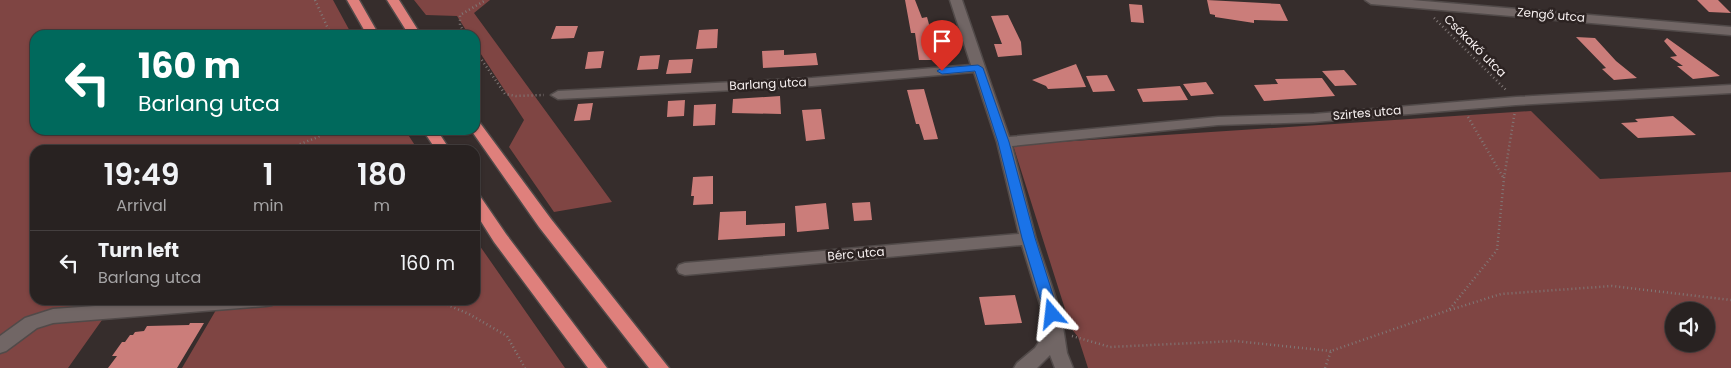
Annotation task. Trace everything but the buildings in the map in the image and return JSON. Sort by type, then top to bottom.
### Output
[{"type":"highway","points":[[353,0],[370,30]]},
{"type":"highway","points":[[393,0],[412,30]]},
{"type":"highway","points":[[480,133],[551,230],[660,368]]},
{"type":"highway","points":[[480,208],[500,238],[598,368]]},
{"type":"street","points":[[956,0],[1004,142],[1028,238],[1052,314],[1058,353],[1064,368]]},
{"type":"street","name":"Zengő utca","points":[[1371,0],[1731,31]]},
{"type":"street","name":"Barlang utca","points":[[558,95],[812,82],[978,68]]},
{"type":"street","name":"Szirtes utca","points":[[1004,142],[1218,121],[1314,118],[1516,101],[1731,89]]},
{"type":"street","name":"Bérc utca","points":[[684,269],[1028,238]]},
{"type":"street","points":[[0,346],[31,323],[53,316],[199,305]]},
{"type":"street","points":[[1023,368],[1036,360],[1046,348],[1054,332]]},
{"type":"path","points":[[315,0],[330,30]]},
{"type":"path","points":[[463,30],[460,25],[460,15],[486,0]]},
{"type":"path","name":"Csókakő utca","points":[[1421,4],[1516,101]]},
{"type":"path","points":[[480,57],[505,94],[516,96],[558,95]]},
{"type":"path","points":[[1449,310],[1497,250],[1504,178],[1516,101]]},
{"type":"path","points":[[1461,106],[1504,178]]},
{"type":"path","points":[[299,145],[319,135]]},
{"type":"path","points":[[1054,332],[1110,347],[1236,341],[1331,351],[1501,294],[1612,286],[1731,300]]},
{"type":"path","points":[[448,305],[469,314],[507,336],[525,368]]},
{"type":"path","points":[[1326,368],[1331,351]]},
{"type":"shaded area","points":[[0,0],[333,0],[349,30],[30,30],[30,135],[408,135],[415,145],[30,145],[30,305],[480,305],[480,246],[565,368],[182,368],[216,310],[102,320],[68,368],[0,368]]},
{"type":"shaded area","points":[[414,0],[490,0],[474,13],[612,202],[554,212],[509,147],[524,120],[480,53],[480,30],[466,30],[457,16],[426,15]]},
{"type":"shaded area","points":[[1531,111],[1600,179],[1731,172],[1731,368],[1088,368],[1078,337],[1071,328],[1013,145]]},
{"type":"route","points":[[942,71],[978,68],[1004,142],[1028,238],[1052,314]]}]
